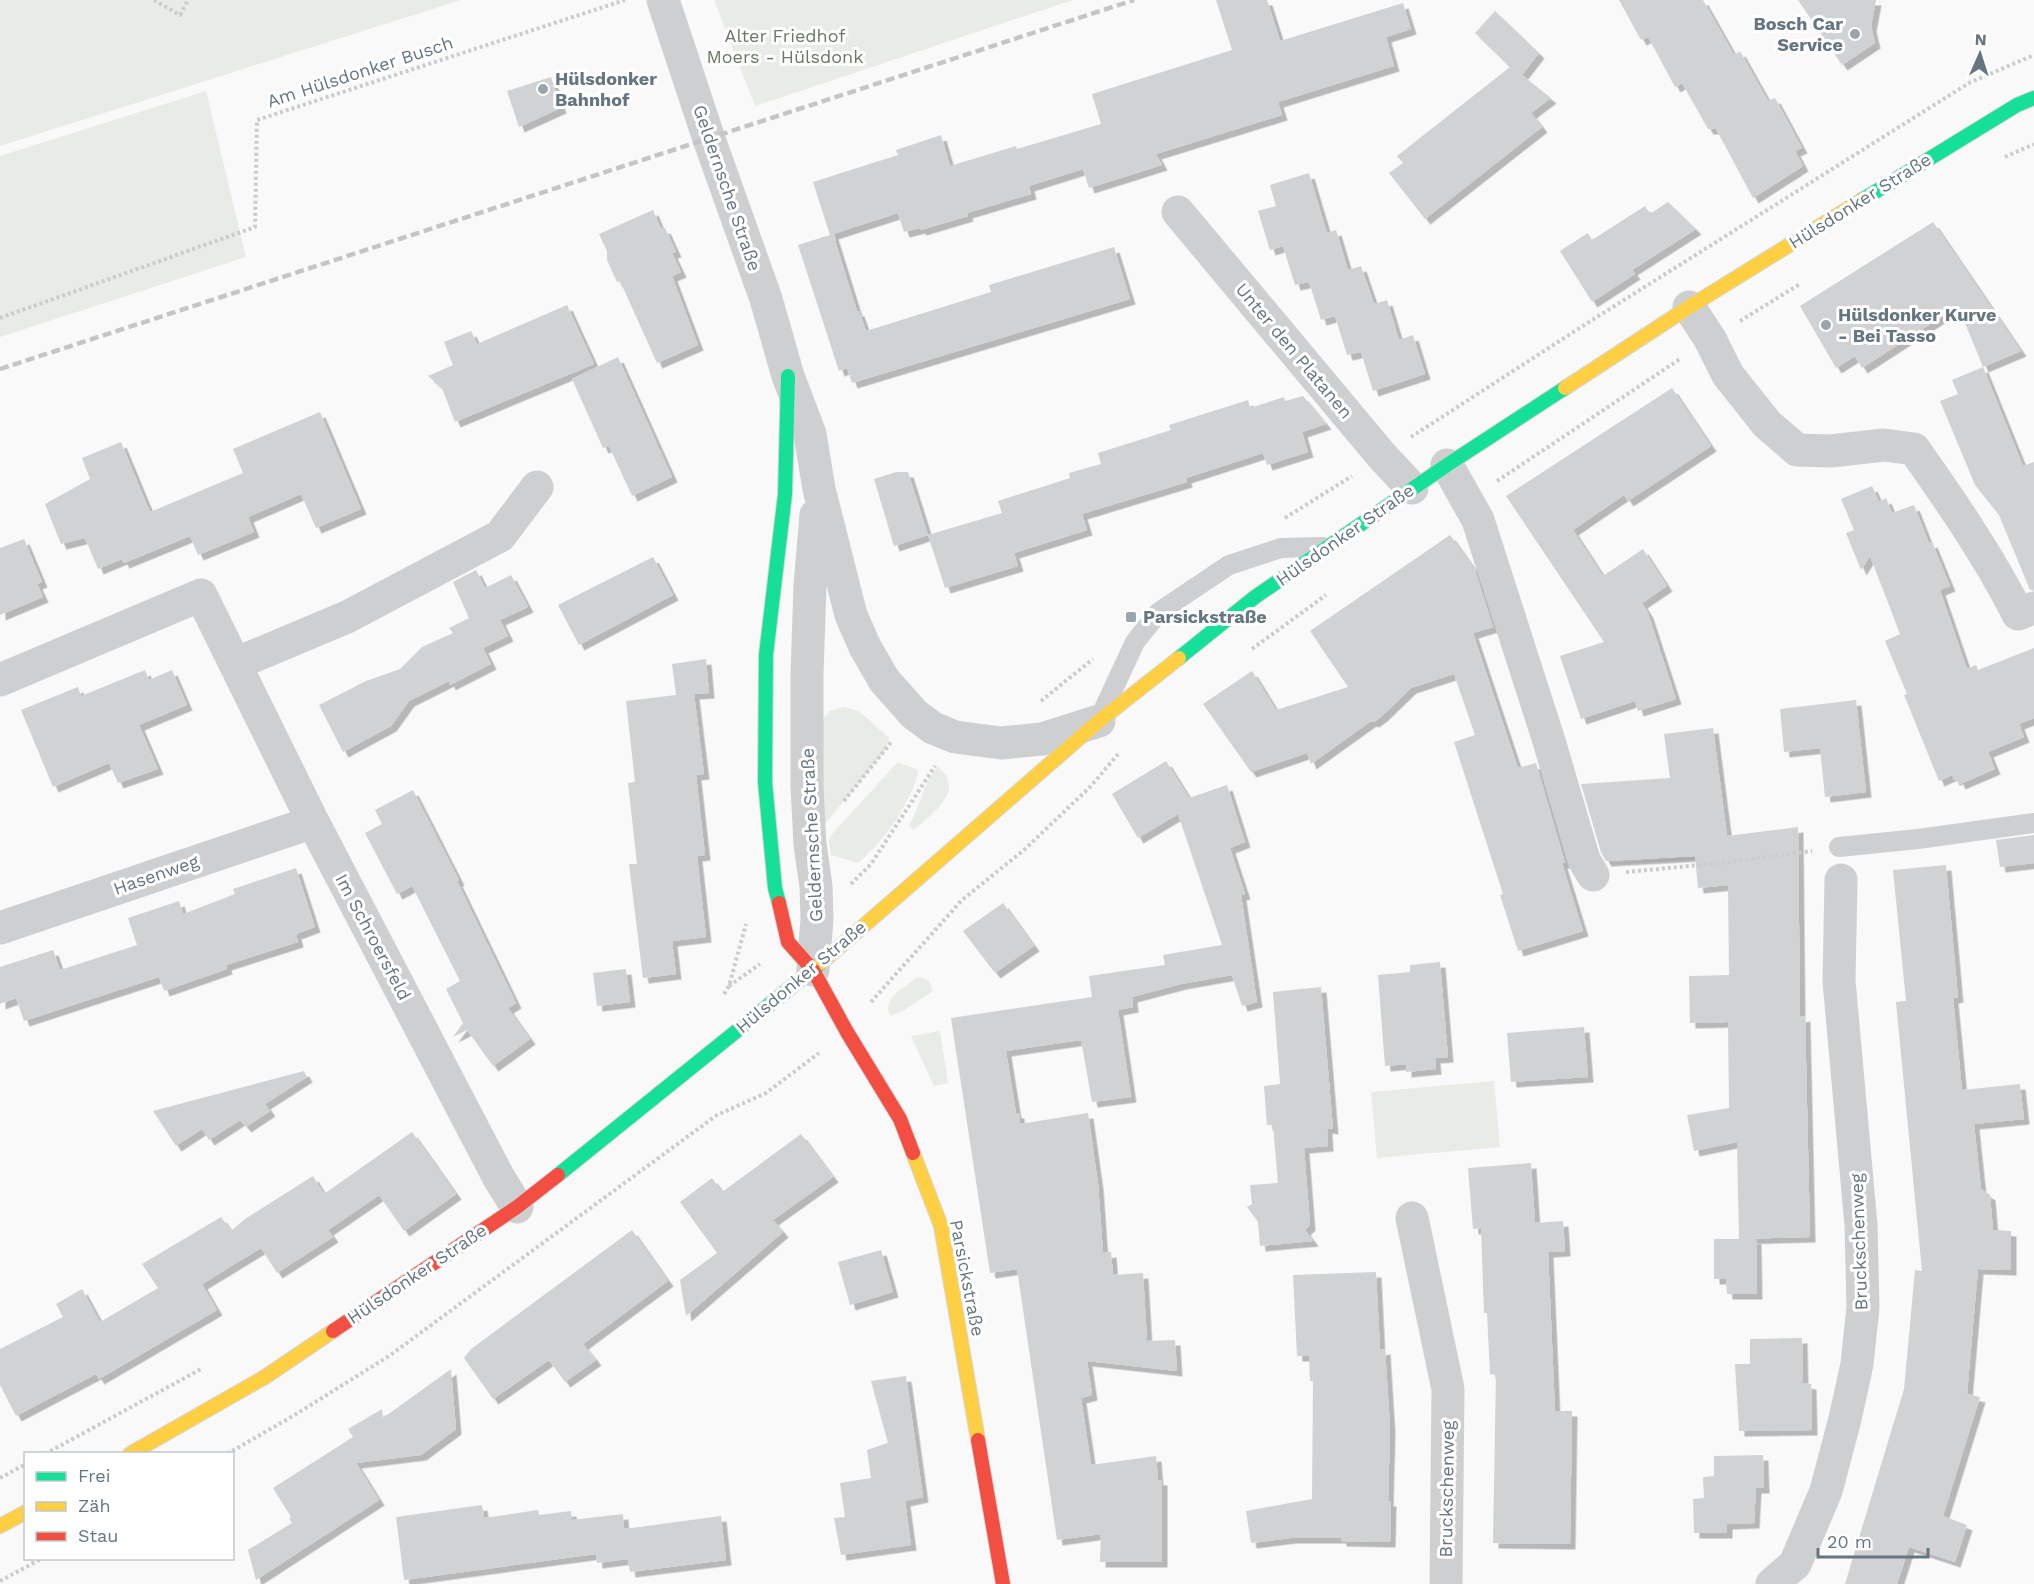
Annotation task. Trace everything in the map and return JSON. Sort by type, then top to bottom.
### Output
[{"type":"street","name":"Geldernsche Straße","points":[[663,0],[766,299],[788,376],[810,434],[819,489],[850,615],[884,680],[914,714],[933,728],[955,737],[1001,743],[1042,739],[1099,721]]},
{"type":"street","name":"Hülsdonker Straße","points":[[134,1452],[266,1377],[517,1207],[813,970],[1099,721],[1255,597],[1412,488],[1689,307],[2017,105],[2034,98]]},
{"type":"street","name":"Unter den Platanen","points":[[1178,212],[1382,456],[1412,488]]},
{"type":"street","points":[[1689,307],[1734,383],[1767,424],[1797,450],[1831,451],[1884,445],[1914,449],[1971,530],[2018,614],[2034,608]]},
{"type":"street","name":"Geldernsche Straße","points":[[788,376],[785,494],[766,655],[765,782],[776,888],[788,942],[813,970]]},
{"type":"street","points":[[1447,465],[1478,520],[1549,741],[1584,860],[1593,875]]},
{"type":"street","points":[[235,663],[346,617],[500,536],[537,488]]},
{"type":"street","name":"Geldernsche Straße","points":[[813,970],[817,920],[816,886],[810,845],[807,764],[810,585],[819,489]]},
{"type":"street","name":"Im Schroersfeld","points":[[0,680],[201,595],[312,822],[499,1178],[517,1207]]},
{"type":"street","name":"Hasenweg","points":[[0,928],[312,822]]},
{"type":"street","name":"Bruckschenweg","points":[[1772,1584],[1796,1564],[1826,1491],[1857,1364],[1863,1307],[1861,1225],[1839,981],[1841,880]]},
{"type":"street","name":"Parsickstraße","points":[[813,970],[847,1032],[900,1119],[941,1227],[1003,1584]]},
{"type":"street","name":"Bruckschenweg","points":[[1412,1218],[1448,1389],[1446,1584]]},
{"type":"street","points":[[0,1527],[24,1513]]},
{"type":"lane","points":[[1099,721],[1135,642],[1159,612],[1229,565],[1281,549],[1326,547]]},
{"type":"lane","points":[[1839,847],[2034,823]]},
{"type":"path","points":[[154,0],[180,15],[188,0]]},
{"type":"path","name":"Am Hülsdonker Busch","points":[[0,318],[255,227],[257,120],[625,0]]},
{"type":"path","points":[[1279,522],[1589,322],[1969,83],[2034,55]]},
{"type":"path","points":[[2004,158],[2034,144]]},
{"type":"path","points":[[1468,500],[1710,339],[1808,279]]},
{"type":"path","points":[[1244,654],[1328,593]]},
{"type":"path","points":[[1039,702],[1097,657]]},
{"type":"path","points":[[817,920],[871,864],[955,737]]},
{"type":"path","points":[[230,1452],[389,1356],[717,1115],[766,1093],[847,1032],[893,975],[962,900],[1024,850],[1090,787],[1126,746]]},
{"type":"path","points":[[1593,875],[1721,863],[1839,847]]},
{"type":"path","points":[[723,996],[729,986],[788,942]]},
{"type":"path","points":[[49,1452],[212,1363]]},
{"type":"path","points":[[0,1478],[24,1465]]},
{"type":"path","points":[[0,1581],[39,1560]]},
{"type":"green space","points":[[0,0],[461,0],[0,146]]},
{"type":"green space","name":"Alter Friedhof Moers - Hülsdonk","points":[[714,0],[1073,0],[755,106]]},
{"type":"green space","points":[[206,91],[246,257],[0,337],[0,156]]},
{"type":"green space","points":[[843,707],[859,711],[889,738],[885,751],[821,829],[821,721],[830,711]]},
{"type":"green space","points":[[898,762],[918,770],[918,773],[906,803],[895,822],[875,847],[858,863],[831,855],[829,840],[831,835]]},
{"type":"green space","points":[[938,767],[946,776],[949,784],[948,793],[937,810],[914,830],[909,826],[925,788]]},
{"type":"green space","points":[[1730,855],[1693,860],[1595,865]]},
{"type":"green space","points":[[921,977],[929,981],[933,991],[901,1012],[890,1016],[888,1010],[892,999],[900,990]]},
{"type":"green space","points":[[940,1031],[948,1083],[934,1086],[911,1036]]},
{"type":"green space","points":[[1494,1081],[1500,1147],[1377,1158],[1371,1092]]},
{"type":"building","points":[[1216,0],[1267,0],[1280,41],[1403,3],[1411,29],[1386,37],[1394,66],[1278,102],[1282,115],[1156,154],[1162,165],[1089,188],[1083,169],[1029,186],[1031,194],[967,213],[968,216],[921,230],[920,228],[904,232],[898,213],[833,234],[857,311],[859,311],[866,331],[991,292],[989,285],[1114,247],[1130,299],[852,383],[847,368],[839,371],[798,245],[830,235],[813,182],[898,155],[896,150],[941,135],[950,166],[1101,124],[1092,94],[1232,50]]},
{"type":"building","points":[[1619,0],[1703,0],[1734,55],[1740,51],[1768,101],[1775,98],[1802,148],[1795,151],[1803,166],[1753,198],[1716,129],[1708,129],[1682,83],[1675,87],[1648,37],[1641,40]]},
{"type":"building","points":[[1798,0],[1876,0],[1871,26],[1875,43],[1842,65]]},
{"type":"building","points":[[1495,11],[1539,53],[1522,75],[1551,98],[1531,113],[1542,127],[1425,219],[1389,173],[1403,163],[1397,156],[1510,67],[1475,33]]},
{"type":"building","points":[[551,77],[561,108],[519,127],[507,91]]},
{"type":"building","points":[[1309,173],[1327,233],[1336,230],[1348,270],[1361,266],[1374,304],[1387,300],[1399,340],[1413,335],[1425,374],[1373,391],[1361,352],[1347,355],[1335,316],[1321,320],[1309,282],[1295,285],[1283,246],[1270,250],[1258,211],[1276,206],[1270,185]]},
{"type":"building","points":[[1668,202],[1696,229],[1632,270],[1635,274],[1592,302],[1560,251],[1588,233],[1592,240],[1645,206],[1650,214]]},
{"type":"building","points":[[653,210],[661,229],[665,228],[676,252],[672,253],[681,272],[672,276],[698,345],[657,363],[620,281],[617,282],[607,260],[607,251],[599,234]]},
{"type":"building","points":[[1933,222],[2021,351],[1983,367],[1958,306],[1862,368],[1855,356],[1836,368],[1800,306]]},
{"type":"building","points":[[567,305],[594,364],[455,422],[442,388],[428,376],[453,365],[444,342],[471,331],[477,344]]},
{"type":"building","points":[[618,357],[672,477],[632,496],[609,446],[603,448],[572,379]]},
{"type":"building","points":[[1983,367],[2023,466],[2034,462],[2034,590],[2030,590],[1999,515],[1975,485],[1940,401],[1958,394],[1952,380]]},
{"type":"building","points":[[1672,388],[1711,446],[1628,501],[1624,495],[1573,530],[1603,576],[1643,549],[1667,586],[1642,603],[1648,613],[1676,699],[1638,711],[1635,701],[1581,719],[1560,656],[1604,642],[1506,496]]},
{"type":"building","points":[[1303,396],[1326,424],[1302,432],[1308,452],[1267,465],[1263,453],[1186,478],[1187,482],[1082,514],[1087,530],[1014,553],[1018,566],[945,588],[928,535],[1002,513],[998,501],[1070,478],[1069,473],[1101,464],[1098,453],[1171,430],[1169,425],[1248,400],[1250,408],[1284,397],[1285,401]]},
{"type":"building","points":[[320,412],[361,509],[316,528],[301,494],[248,517],[254,532],[198,555],[190,536],[124,563],[122,559],[98,569],[85,538],[61,544],[45,504],[90,479],[82,458],[121,442],[150,512],[243,473],[233,449]]},
{"type":"building","points":[[896,472],[908,472],[928,535],[894,546],[874,479]]},
{"type":"building","points":[[1872,486],[1879,502],[1886,498],[1892,513],[1914,505],[1950,586],[1940,590],[1967,669],[1976,665],[1978,670],[2034,648],[2034,718],[2019,724],[2024,737],[1988,752],[1995,769],[1960,784],[1958,779],[1954,780],[1952,775],[1939,781],[1885,641],[1900,634],[1870,556],[1861,570],[1846,533],[1854,530],[1841,499]]},
{"type":"building","points":[[1450,535],[1475,570],[1493,627],[1473,633],[1518,768],[1536,763],[1565,863],[1562,863],[1583,931],[1518,951],[1500,895],[1503,894],[1454,742],[1475,735],[1454,674],[1411,688],[1382,716],[1374,722],[1371,721],[1311,764],[1307,753],[1251,772],[1203,704],[1252,671],[1276,710],[1348,687],[1310,631]]},
{"type":"building","points":[[24,539],[42,582],[37,584],[43,597],[0,615],[0,548]]},
{"type":"building","points":[[653,557],[673,595],[579,645],[558,605]]},
{"type":"building","points":[[476,570],[485,588],[511,575],[528,607],[500,620],[508,636],[483,648],[491,664],[450,685],[449,681],[409,701],[391,726],[343,752],[319,705],[366,681],[400,669],[422,647],[453,633],[449,628],[469,618],[453,582]]},
{"type":"building","points":[[706,659],[709,693],[694,694],[704,774],[696,775],[705,855],[697,856],[706,937],[672,941],[676,974],[643,978],[629,864],[637,864],[628,783],[635,782],[626,701],[676,695],[672,664]]},
{"type":"building","points":[[145,670],[149,680],[172,670],[187,705],[139,725],[158,769],[118,783],[109,763],[53,787],[21,710],[78,687],[81,696]]},
{"type":"building","points":[[1856,700],[1866,792],[1825,797],[1820,748],[1784,752],[1780,709]]},
{"type":"building","points":[[1713,728],[1727,836],[1798,827],[1800,1017],[1805,1016],[1810,1237],[1739,1239],[1737,1142],[1694,1151],[1687,1115],[1729,1108],[1728,1022],[1690,1023],[1689,976],[1729,975],[1728,885],[1698,888],[1695,856],[1606,861],[1601,852],[1581,784],[1670,778],[1664,734]]},
{"type":"building","points":[[1166,761],[1189,798],[1227,785],[1245,842],[1230,848],[1245,894],[1241,895],[1257,1002],[1242,1006],[1232,975],[1181,984],[1132,997],[1133,1007],[1118,1010],[1131,1097],[1092,1102],[1081,1040],[1006,1051],[1016,1113],[1019,1113],[1020,1124],[1088,1113],[1098,1184],[1103,1253],[1111,1252],[1113,1275],[1143,1273],[1147,1341],[1175,1340],[1177,1371],[1087,1361],[1092,1395],[1081,1398],[1091,1465],[1156,1456],[1158,1480],[1162,1480],[1162,1562],[1100,1562],[1101,1534],[1057,1540],[1017,1269],[990,1273],[951,1018],[1092,997],[1089,976],[1165,965],[1163,955],[1222,945],[1178,814],[1138,838],[1112,794]]},
{"type":"building","points":[[413,790],[459,880],[457,881],[516,1003],[508,1008],[530,1039],[493,1066],[467,1030],[453,1037],[463,1023],[446,989],[460,981],[412,886],[397,894],[365,833],[382,824],[375,810]]},
{"type":"building","points":[[2034,835],[2034,863],[2000,867],[1996,840]]},
{"type":"building","points":[[1946,865],[1958,997],[1953,998],[1962,1090],[2020,1084],[2024,1119],[1974,1124],[1981,1189],[1990,1195],[1993,1230],[2011,1231],[2011,1270],[1978,1269],[1967,1394],[1980,1397],[1943,1516],[1967,1525],[1955,1562],[1909,1547],[1897,1584],[1845,1584],[1904,1389],[1915,1270],[1922,1271],[1896,1002],[1906,1001],[1893,870]]},
{"type":"building","points":[[296,868],[315,927],[296,934],[298,942],[226,965],[227,969],[164,991],[159,977],[24,1021],[16,998],[0,1004],[0,967],[53,950],[60,970],[137,945],[128,918],[179,901],[183,914],[235,894],[233,889]]},
{"type":"building","points":[[1003,903],[1034,946],[995,973],[963,931]]},
{"type":"building","points":[[1440,962],[1448,1057],[1435,1058],[1436,1069],[1406,1072],[1406,1064],[1385,1066],[1378,975],[1410,972],[1410,965]]},
{"type":"building","points":[[626,969],[630,1002],[597,1006],[593,973]]},
{"type":"building","points":[[1321,987],[1333,1129],[1327,1128],[1328,1146],[1304,1148],[1310,1225],[1305,1230],[1313,1241],[1260,1246],[1258,1222],[1247,1207],[1252,1204],[1250,1185],[1278,1183],[1273,1125],[1267,1125],[1264,1086],[1280,1084],[1273,992]]},
{"type":"building","points":[[1584,1027],[1588,1077],[1511,1082],[1507,1033]]},
{"type":"building","points":[[304,1071],[307,1077],[265,1104],[270,1111],[246,1127],[240,1120],[209,1140],[202,1129],[176,1146],[153,1111]]},
{"type":"building","points":[[412,1132],[456,1194],[404,1231],[379,1195],[328,1230],[333,1237],[277,1273],[261,1248],[202,1284],[217,1310],[99,1379],[96,1374],[16,1416],[0,1385],[0,1349],[63,1317],[56,1304],[82,1289],[100,1322],[158,1288],[142,1264],[221,1217],[231,1231],[245,1219],[313,1176],[324,1194]]},
{"type":"building","points":[[801,1134],[833,1177],[773,1220],[783,1232],[686,1316],[680,1280],[717,1253],[680,1202],[712,1178],[722,1192]]},
{"type":"building","points":[[1531,1163],[1535,1223],[1563,1221],[1565,1251],[1548,1252],[1555,1411],[1572,1411],[1570,1544],[1493,1543],[1496,1375],[1490,1374],[1487,1313],[1484,1313],[1481,1228],[1473,1229],[1468,1168]]},
{"type":"building","points":[[632,1230],[668,1281],[583,1344],[596,1360],[565,1382],[549,1360],[493,1399],[464,1358],[471,1349]]},
{"type":"building","points":[[1714,1239],[1756,1239],[1757,1294],[1727,1294],[1726,1279],[1714,1279]]},
{"type":"building","points":[[881,1250],[893,1292],[850,1305],[838,1262]]},
{"type":"building","points":[[1376,1272],[1380,1350],[1385,1349],[1390,1428],[1388,1501],[1391,1501],[1390,1542],[1341,1541],[1341,1538],[1291,1538],[1251,1543],[1246,1511],[1312,1499],[1313,1381],[1310,1381],[1309,1356],[1297,1356],[1293,1275]]},
{"type":"building","points":[[1802,1338],[1803,1383],[1811,1384],[1812,1430],[1739,1431],[1735,1364],[1750,1364],[1750,1339]]},
{"type":"building","points":[[451,1369],[456,1429],[421,1455],[356,1463],[379,1500],[256,1580],[248,1550],[292,1523],[289,1518],[291,1517],[273,1488],[353,1437],[348,1429],[382,1409],[383,1418]]},
{"type":"building","points":[[906,1376],[923,1497],[905,1501],[911,1545],[841,1555],[834,1518],[845,1517],[840,1483],[871,1478],[867,1450],[888,1443],[871,1381]]},
{"type":"building","points":[[1763,1455],[1764,1488],[1756,1488],[1754,1523],[1727,1524],[1727,1533],[1694,1533],[1693,1499],[1704,1498],[1703,1477],[1714,1476],[1714,1456]]},
{"type":"building","points":[[482,1505],[484,1518],[538,1510],[539,1515],[571,1511],[572,1520],[623,1514],[624,1529],[721,1516],[726,1560],[630,1572],[628,1559],[597,1563],[596,1554],[404,1580],[396,1517]]},
{"type":"railway","points":[[0,369],[1134,0]]},
{"type":"traffic: fast","points":[[1862,200],[2017,105],[2034,98]]},
{"type":"traffic: fast","points":[[779,903],[775,888],[765,782],[766,655],[785,494],[788,376]]},
{"type":"traffic: fast","points":[[1179,658],[1255,597],[1447,465],[1565,388]]},
{"type":"traffic: fast","points":[[558,1175],[821,963]]},
{"type":"traffic: slow","points":[[1565,388],[1689,307],[1862,200]]},
{"type":"traffic: slow","points":[[821,963],[1099,721],[1179,658]]},
{"type":"traffic: slow","points":[[913,1153],[941,1226],[978,1440]]},
{"type":"traffic: slow","points":[[134,1452],[265,1377],[333,1331]]},
{"type":"traffic: slow","points":[[0,1526],[24,1513]]},
{"type":"traffic: jam","points":[[779,903],[788,942],[813,970],[847,1032],[900,1119],[913,1153]]},
{"type":"traffic: jam","points":[[333,1331],[517,1207],[558,1175]]},
{"type":"traffic: jam","points":[[978,1440],[1003,1584]]},
{"type":"place","name":"Bosch Car Service","points":[[1855,34]]},
{"type":"place","name":"Hülsdonker Bahnhof","points":[[543,89]]},
{"type":"place","name":"Hülsdonker Kurve - Bei Tasso","points":[[1826,325]]},
{"type":"place","name":"Parsickstraße","points":[[1131,617]]}]
